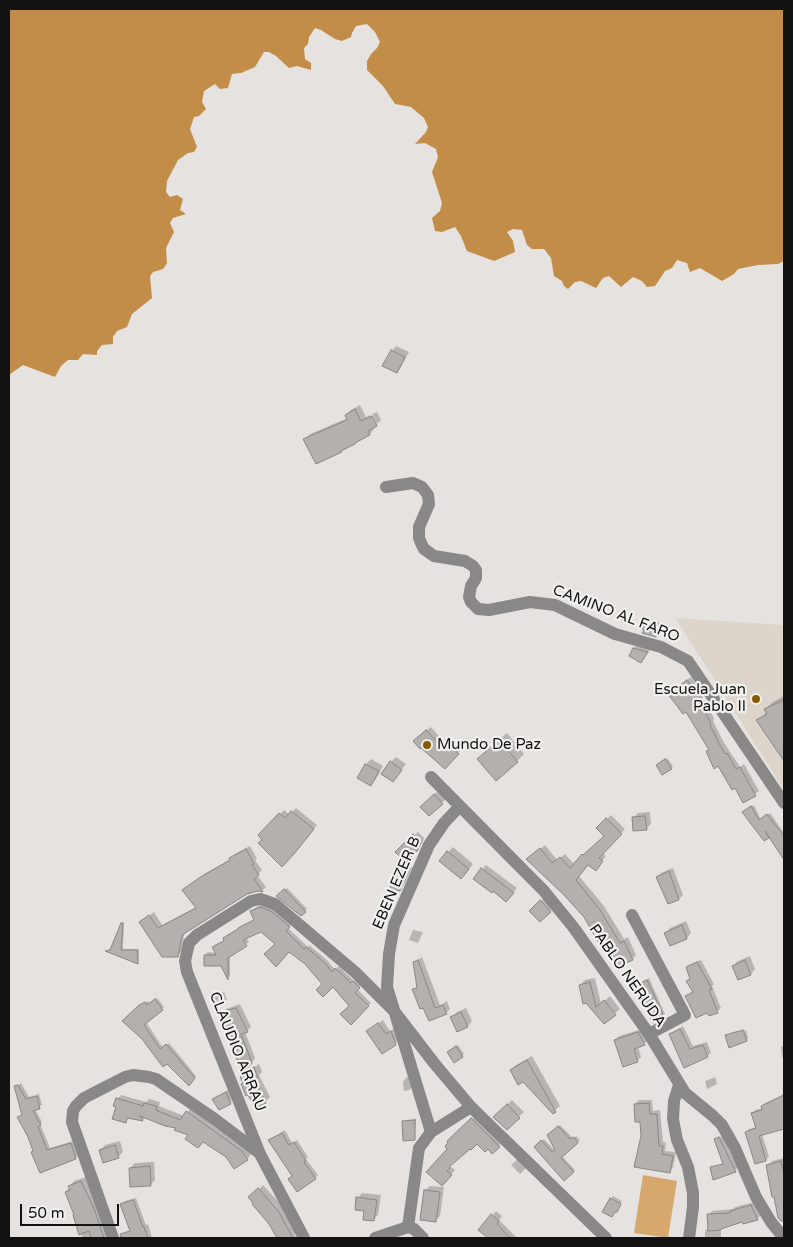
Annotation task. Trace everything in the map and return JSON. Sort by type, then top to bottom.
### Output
[{"type":"street","name":"CAMINO AL FARO","points":[[386,487],[413,483],[425,490],[428,495],[429,504],[420,527],[419,538],[421,543],[434,556],[465,561],[473,566],[476,570],[476,578],[471,586],[469,597],[478,609],[489,610],[530,602],[555,605],[615,634],[661,647],[688,661],[784,803]]},
{"type":"street","name":"PABLO NERUDA","points":[[431,777],[544,891],[559,909],[648,1034],[692,1101],[714,1116],[722,1126],[756,1197],[771,1222],[784,1238]]},
{"type":"street","name":"EBEN EZER B","points":[[432,1132],[387,987],[388,954],[394,925],[433,839],[444,823],[460,806]]},
{"type":"street","name":"EBEN EZER B","points":[[251,901],[265,899],[275,904],[354,972],[394,1011],[434,1063],[471,1106],[606,1238]]},
{"type":"street","name":"CLAUDIO ARRAU","points":[[251,901],[197,935],[187,949],[185,961],[187,972],[260,1154],[304,1238]]},
{"type":"street","points":[[632,915],[685,1015],[648,1034]]},
{"type":"street","points":[[113,1238],[72,1122],[76,1106],[84,1098],[125,1077],[133,1075],[149,1077],[162,1083],[216,1120],[260,1154]]},
{"type":"street","points":[[680,1085],[674,1101],[673,1119],[677,1140],[688,1167],[693,1193],[689,1238]]},
{"type":"street","points":[[408,1227],[419,1148],[432,1132],[471,1106]]},
{"type":"street","points":[[376,1238],[408,1227],[414,1229],[423,1238]]},
{"type":"shaded area","points":[[9,9],[784,9],[784,261],[778,264],[738,269],[734,274],[722,281],[700,268],[690,272],[687,263],[677,260],[672,268],[665,271],[655,286],[647,287],[642,281],[633,277],[621,287],[609,276],[603,278],[596,288],[581,281],[575,282],[568,289],[562,281],[554,276],[551,258],[544,249],[532,249],[527,245],[522,230],[513,229],[507,232],[513,241],[515,252],[494,261],[467,251],[455,227],[442,232],[435,231],[432,218],[440,211],[442,203],[432,172],[438,157],[436,149],[425,143],[415,144],[428,127],[424,118],[411,107],[395,104],[383,86],[367,70],[367,61],[380,42],[375,32],[367,24],[356,26],[351,37],[342,41],[315,28],[309,37],[308,44],[304,48],[305,59],[311,63],[311,70],[297,66],[289,68],[276,56],[269,52],[264,52],[255,67],[241,73],[232,74],[228,88],[220,89],[215,84],[204,91],[202,102],[206,109],[199,116],[194,117],[190,129],[197,147],[194,152],[188,153],[178,160],[167,181],[166,192],[170,197],[177,195],[183,199],[180,210],[186,214],[173,218],[170,223],[174,232],[166,248],[167,263],[163,269],[153,272],[150,276],[152,298],[132,314],[127,327],[117,331],[113,337],[113,344],[102,345],[97,351],[97,355],[83,354],[78,360],[68,360],[61,366],[55,377],[23,365],[9,375]]},
{"type":"shaded area","name":"Escuela Juan Pablo II","points":[[675,618],[784,625],[784,790],[711,674]]},
{"type":"shaded area","points":[[643,1175],[677,1181],[668,1238],[634,1233]]},
{"type":"building","points":[[391,350],[405,357],[397,373],[382,366]]},
{"type":"building","points":[[355,409],[361,421],[372,416],[377,426],[368,431],[370,435],[342,452],[316,464],[303,439],[347,420],[345,415]]},
{"type":"building","points":[[646,619],[662,627],[656,637],[642,633]]},
{"type":"building","points":[[633,648],[648,652],[641,663],[629,656]]},
{"type":"building","points":[[687,680],[700,698],[699,702],[725,754],[727,753],[736,769],[740,767],[756,796],[743,803],[735,788],[732,790],[718,766],[714,769],[706,751],[709,750],[686,712],[683,714],[668,694]]},
{"type":"building","points":[[784,700],[784,761],[756,720],[767,714],[764,709]]},
{"type":"building","points":[[426,730],[439,744],[443,740],[459,754],[445,769],[413,741]]},
{"type":"building","points":[[499,740],[518,762],[496,781],[477,759]]},
{"type":"building","points":[[665,759],[672,769],[662,775],[656,765]]},
{"type":"building","points":[[390,761],[402,770],[393,782],[381,774]]},
{"type":"building","points":[[365,764],[379,771],[371,786],[357,778]]},
{"type":"building","points":[[434,794],[443,804],[429,816],[420,807]]},
{"type":"building","points":[[751,806],[759,820],[767,814],[784,836],[784,860],[765,831],[769,838],[764,841],[742,812]]},
{"type":"building","points":[[291,811],[314,829],[282,867],[258,843],[262,840],[258,835],[279,813],[285,818]]},
{"type":"building","points":[[645,816],[647,830],[633,831],[632,817]]},
{"type":"building","points":[[606,818],[622,834],[599,858],[603,861],[596,871],[588,865],[576,880],[600,910],[620,943],[624,941],[633,960],[617,967],[606,942],[600,945],[584,917],[526,859],[540,848],[552,863],[560,857],[570,868],[582,854],[604,836],[596,828]]},
{"type":"building","points":[[413,834],[421,842],[418,850],[406,862],[395,852]]},
{"type":"building","points":[[246,849],[254,864],[252,865],[259,875],[254,879],[263,892],[258,891],[247,894],[182,935],[178,957],[162,957],[139,922],[149,915],[158,928],[196,908],[182,890],[230,860],[229,858]]},
{"type":"building","points":[[447,851],[469,869],[461,879],[439,861]]},
{"type":"building","points":[[481,868],[514,893],[506,902],[493,891],[492,893],[473,879]]},
{"type":"building","points":[[402,869],[408,873],[400,891],[389,889]]},
{"type":"building","points":[[669,871],[679,900],[668,904],[656,877]]},
{"type":"building","points":[[284,889],[306,912],[301,916],[276,896]]},
{"type":"building","points":[[540,900],[551,912],[540,922],[529,911]]},
{"type":"building","points":[[260,907],[271,911],[290,927],[286,931],[304,949],[306,947],[325,963],[332,972],[335,968],[351,983],[353,981],[360,988],[355,993],[369,1006],[351,1025],[340,1014],[349,1006],[333,987],[323,997],[316,990],[322,984],[305,964],[289,952],[276,967],[264,954],[275,944],[261,932],[243,940],[247,946],[228,958],[228,980],[221,966],[204,966],[204,955],[216,955],[212,947],[224,941],[223,938],[238,928],[254,920],[250,911]]},
{"type":"building","points":[[121,923],[123,923],[121,950],[137,950],[138,964],[105,951],[110,950]]},
{"type":"building","points":[[682,925],[687,939],[670,946],[664,933]]},
{"type":"building","points":[[418,960],[435,1008],[443,1005],[447,1014],[429,1021],[423,1008],[420,1009],[412,989],[417,988],[413,962]]},
{"type":"building","points":[[745,960],[751,975],[738,980],[732,966]]},
{"type":"building","points":[[697,962],[712,989],[709,990],[718,1013],[709,1016],[707,1013],[696,1018],[685,996],[693,992],[686,981],[690,979],[686,967]]},
{"type":"building","points":[[647,980],[664,1017],[653,1023],[633,986]]},
{"type":"building","points":[[590,982],[596,1007],[604,1000],[616,1015],[604,1024],[586,1003],[583,1004],[579,985]]},
{"type":"building","points":[[155,999],[163,1010],[144,1025],[160,1049],[166,1044],[195,1078],[189,1086],[167,1064],[163,1067],[142,1039],[122,1021],[139,1005],[145,1002],[147,1005]]},
{"type":"building","points":[[236,1008],[248,1032],[241,1034],[252,1063],[243,1075],[220,1012]]},
{"type":"building","points":[[461,1012],[468,1027],[457,1032],[450,1017]]},
{"type":"building","points":[[378,1023],[386,1034],[391,1031],[396,1045],[382,1054],[366,1031]]},
{"type":"building","points":[[680,1029],[690,1049],[703,1045],[708,1057],[684,1068],[669,1034]]},
{"type":"building","points":[[743,1030],[747,1041],[729,1048],[725,1035]]},
{"type":"building","points":[[638,1032],[645,1045],[634,1049],[638,1062],[623,1067],[614,1040]]},
{"type":"building","points":[[456,1046],[463,1057],[454,1063],[447,1052]]},
{"type":"building","points":[[527,1060],[556,1112],[553,1114],[523,1082],[518,1085],[510,1070]]},
{"type":"building","points":[[254,1067],[258,1078],[255,1080],[266,1103],[255,1108],[248,1095],[246,1096],[240,1077]]},
{"type":"building","points":[[18,1085],[26,1099],[37,1096],[40,1109],[33,1111],[41,1125],[38,1127],[47,1150],[71,1143],[76,1159],[40,1173],[31,1152],[33,1151],[28,1137],[17,1117],[22,1115],[14,1086]]},
{"type":"building","points":[[226,1092],[231,1104],[219,1110],[212,1099]]},
{"type":"building","points":[[784,1095],[784,1129],[759,1136],[766,1161],[755,1164],[745,1132],[756,1128],[751,1113],[762,1110],[761,1106]]},
{"type":"building","points":[[116,1098],[143,1106],[144,1103],[157,1106],[156,1110],[180,1120],[186,1111],[242,1151],[248,1160],[234,1169],[226,1157],[203,1142],[198,1148],[185,1139],[188,1135],[174,1130],[176,1128],[165,1126],[140,1116],[143,1121],[127,1118],[126,1123],[112,1119],[116,1107],[113,1106]]},
{"type":"building","points":[[649,1103],[650,1114],[657,1114],[659,1146],[663,1146],[662,1154],[673,1156],[670,1173],[634,1167],[641,1136],[640,1122],[635,1122],[634,1104]]},
{"type":"building","points":[[507,1104],[520,1118],[507,1130],[493,1117]]},
{"type":"building","points":[[471,1118],[500,1147],[492,1154],[488,1149],[485,1152],[477,1144],[449,1167],[447,1171],[452,1175],[442,1186],[426,1172],[447,1149],[445,1146],[448,1143],[447,1141]]},
{"type":"building","points":[[415,1120],[415,1140],[403,1141],[402,1121]]},
{"type":"building","points":[[558,1126],[570,1139],[574,1137],[578,1143],[561,1158],[574,1172],[564,1181],[534,1147],[541,1140],[552,1152],[555,1150],[547,1135]]},
{"type":"building","points":[[282,1133],[289,1145],[294,1142],[306,1161],[304,1162],[316,1179],[297,1192],[288,1179],[292,1176],[268,1140]]},
{"type":"building","points":[[719,1137],[736,1172],[713,1180],[710,1167],[723,1164],[714,1139]]},
{"type":"building","points":[[115,1145],[119,1158],[103,1163],[99,1150]]},
{"type":"building","points":[[781,1161],[784,1173],[784,1221],[778,1218],[766,1165]]},
{"type":"building","points":[[150,1166],[151,1186],[130,1187],[129,1168]]},
{"type":"building","points":[[81,1181],[94,1208],[104,1238],[91,1238],[89,1231],[79,1235],[65,1192],[70,1190],[68,1186]]},
{"type":"building","points":[[258,1188],[279,1212],[293,1238],[277,1238],[269,1224],[252,1204],[248,1197]]},
{"type":"building","points":[[424,1190],[440,1192],[436,1222],[420,1220]]},
{"type":"building","points":[[356,1197],[377,1200],[374,1221],[363,1220],[364,1211],[355,1210]]},
{"type":"building","points":[[610,1198],[621,1204],[612,1217],[602,1212]]},
{"type":"building","points":[[133,1200],[148,1238],[121,1238],[120,1234],[130,1231],[120,1204]]},
{"type":"building","points":[[751,1205],[758,1220],[743,1224],[742,1222],[721,1230],[708,1231],[707,1214],[730,1213],[730,1211]]},
{"type":"building","points":[[491,1214],[499,1221],[497,1224],[510,1238],[488,1238],[478,1230]]},
{"type":"place","name":"Escuela Juan Pablo II","points":[[756,699]]},
{"type":"place","name":"Mundo De Paz","points":[[427,745]]}]
